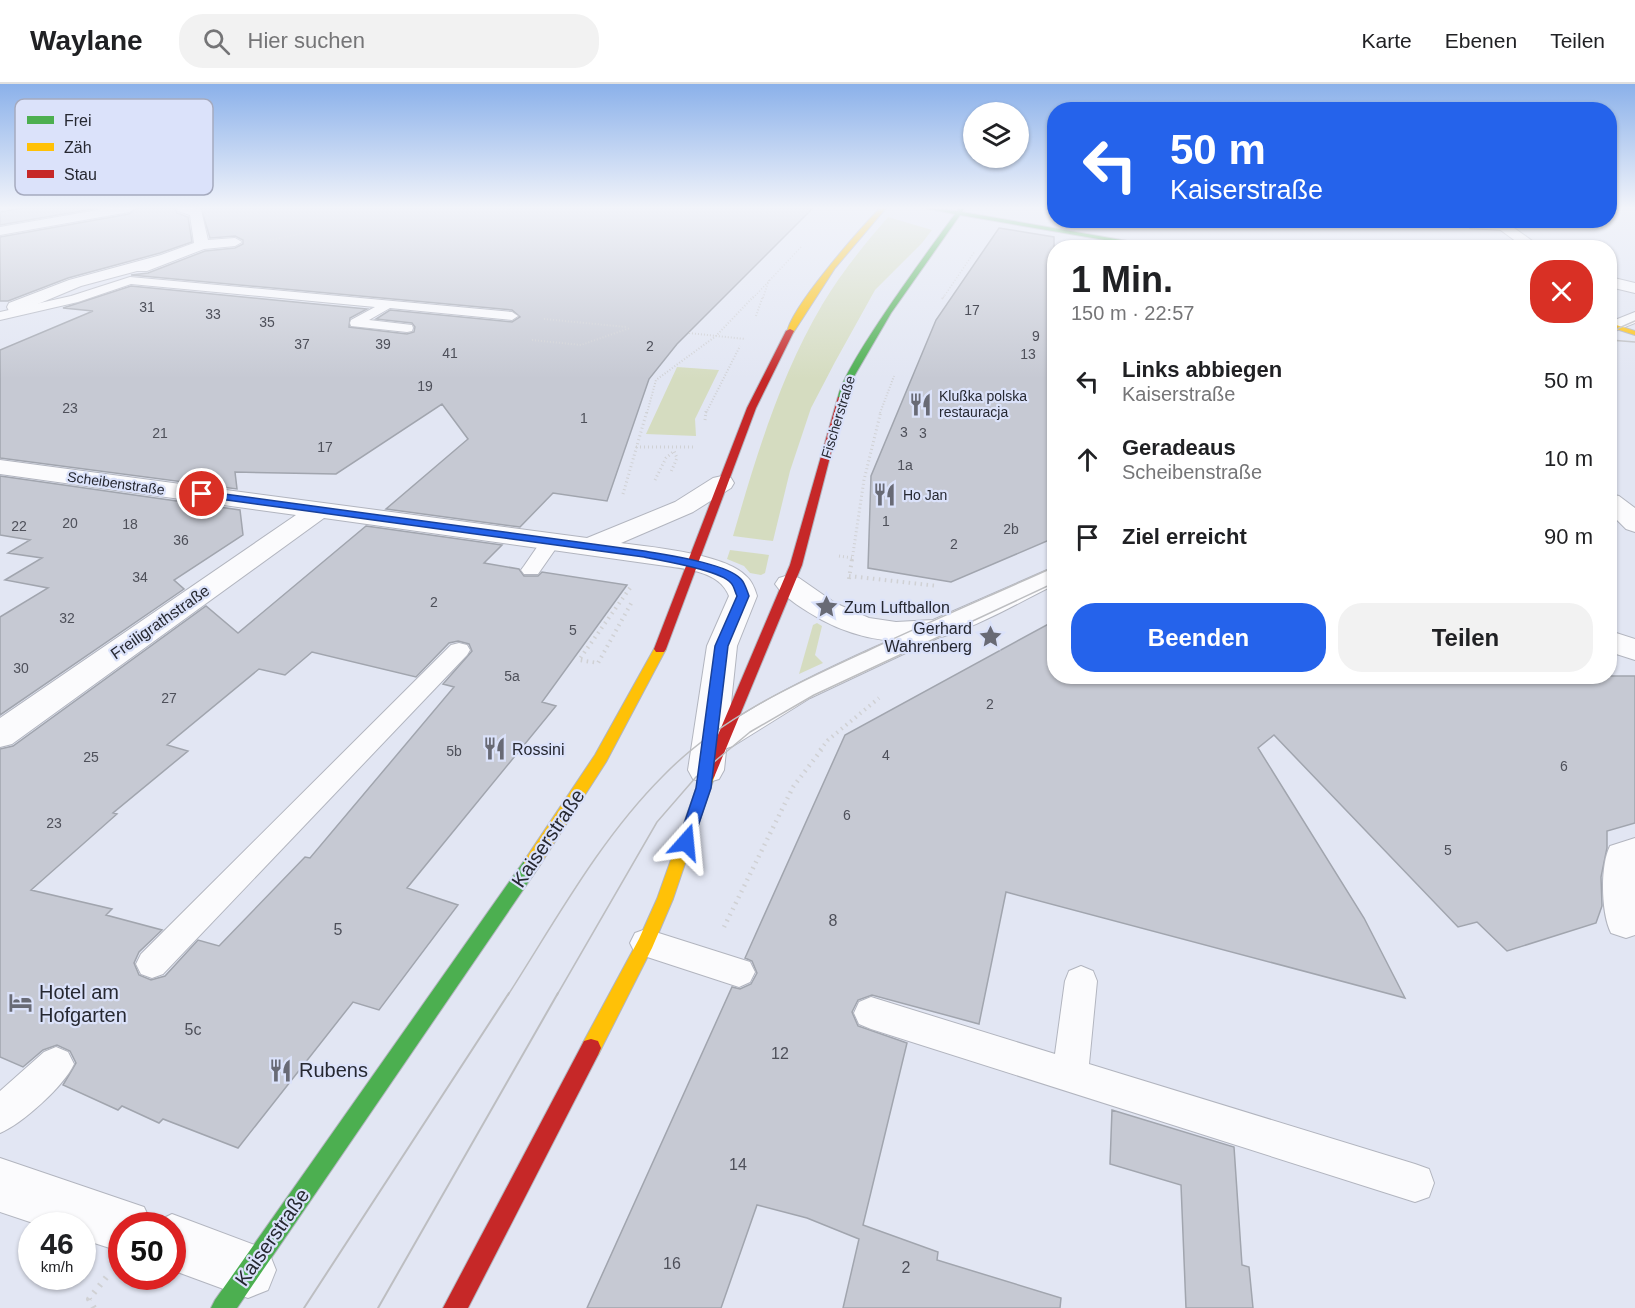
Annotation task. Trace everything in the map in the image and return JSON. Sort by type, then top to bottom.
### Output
[{"type":"main road","points":[[694,563],[722,483],[780,346],[806,301],[833,265]]},
{"type":"main road","name":"Fischerstraße","points":[[789,584],[845,385],[888,314],[923,265]]},
{"type":"main road","points":[[1617,328],[1635,333]]},
{"type":"main road","name":"Kaiserstraße","points":[[235,1289],[571,807],[652,663],[669,628],[694,563]]},
{"type":"main road","points":[[455,1308],[646,943],[672,880],[703,788],[789,584]]},
{"type":"street","points":[[11,308],[119,278],[149,265]]},
{"type":"street","points":[[74,291],[119,278],[149,265]]},
{"type":"street","points":[[1617,284],[1635,288]]},
{"type":"street","points":[[1617,324],[1635,317]]},
{"type":"street","name":"Scheibenstraße","points":[[0,467],[589,546],[694,563]]},
{"type":"street","name":"Scheibenstraße","points":[[589,546],[684,507],[722,483]]},
{"type":"street","points":[[1617,507],[1635,524]]},
{"type":"street","name":"Freiligrathstraße","points":[[0,735],[321,509]]},
{"type":"street","points":[[694,563],[737,581],[743,596],[722,646],[703,788]]},
{"type":"street","points":[[789,584],[817,606],[855,626],[901,632],[940,628],[1047,578]]},
{"type":"street","points":[[1617,644],[1635,650]]},
{"type":"street","points":[[1626,921],[1624,857],[1635,854]]},
{"type":"street","points":[[0,1185],[108,1240]]},
{"type":"street","points":[[186,1252],[235,1289]]},
{"type":"lane","points":[[119,278],[512,316]]},
{"type":"lane","points":[[11,308],[74,291]]},
{"type":"lane","points":[[387,305],[356,323],[407,328]]},
{"type":"lane","points":[[531,570],[551,541]]},
{"type":"lane","points":[[724,740],[790,696],[940,628]]},
{"type":"lane","points":[[152,964],[459,650]]},
{"type":"lane","points":[[646,943],[739,972]]},
{"type":"lane","points":[[1070,1076],[1081,981]]},
{"type":"lane","points":[[871,1012],[1415,1183]]},
{"type":"lane","points":[[0,1115],[56,1064]]},
{"type":"path","points":[[939,303],[966,265]]},
{"type":"path","points":[[621,502],[656,380],[716,336],[769,280]]},
{"type":"path","points":[[512,316],[630,328],[581,345],[527,340]]},
{"type":"path","points":[[689,333],[745,339]]},
{"type":"path","points":[[853,558],[864,480],[876,423],[897,367]]},
{"type":"path","points":[[636,447],[674,449],[699,447]]},
{"type":"path","points":[[666,458],[674,449]]},
{"type":"path","points":[[674,449],[677,458]]},
{"type":"path","points":[[849,576],[943,587]]},
{"type":"path","points":[[632,585],[579,660],[598,663],[638,592]]},
{"type":"path","points":[[706,962],[793,787],[828,740],[879,698]]},
{"type":"path","points":[[94,1308],[88,1299],[108,1266]]},
{"type":"green space","points":[[850,265],[900,265],[875,290],[811,408],[790,471],[773,541],[733,536],[781,388],[807,332]]},
{"type":"green space","points":[[677,367],[719,370],[695,419],[696,436],[646,434]]},
{"type":"green space","points":[[730,550],[769,555],[765,573],[761,575],[750,573],[744,566],[727,559]]},
{"type":"green space","points":[[817,623],[822,626],[815,655],[823,663],[799,674],[813,625]]},
{"type":"building","points":[[0,265],[115,265],[68,278],[8,301],[0,301]]},
{"type":"building","points":[[168,265],[756,265],[677,344],[649,379],[607,501],[553,493],[520,527],[386,509],[468,439],[442,404],[336,474],[235,472],[237,489],[0,458],[0,350],[93,311],[63,308],[131,286],[367,309],[350,318],[349,327],[407,334],[414,332],[415,327],[412,323],[376,319],[390,310],[512,322],[520,317],[512,310],[131,275],[148,273]]},
{"type":"building","points":[[974,265],[1047,265],[1047,541],[951,582],[868,568],[871,476],[936,320]]},
{"type":"building","points":[[0,476],[240,510],[243,535],[174,580],[184,589],[0,715],[0,617],[48,588],[5,580],[42,558],[8,553],[30,540],[0,535]]},
{"type":"building","points":[[366,526],[502,545],[484,563],[519,569],[524,576],[538,576],[542,572],[627,585],[542,702],[556,706],[407,888],[458,905],[379,1010],[353,1002],[238,1148],[163,1119],[159,1123],[122,1106],[118,1110],[63,1085],[76,1063],[70,1051],[57,1045],[43,1050],[23,1067],[0,1057],[0,749],[13,746],[206,606],[238,633]],"holes":[[[458,641],[469,644],[472,651],[443,684],[454,687],[310,858],[305,857],[219,946],[198,940],[165,976],[151,980],[139,975],[134,963],[139,952],[162,930],[106,915],[112,909],[31,890],[117,814],[113,813],[188,751],[167,745],[259,669],[285,675],[312,652],[416,677],[449,643]]]},
{"type":"building","points":[[1047,625],[1047,684],[1617,684],[1617,676],[1635,676],[1635,823],[1607,831],[1607,848],[1601,877],[1602,906],[1596,923],[1507,951],[1477,922],[1458,927],[1274,735],[1258,748],[1364,918],[1405,998],[1006,892],[979,1024],[872,995],[858,1000],[852,1012],[858,1026],[907,1043],[863,1225],[938,1252],[937,1260],[1061,1298],[1060,1308],[843,1308],[859,1239],[807,1218],[757,1205],[721,1308],[587,1308],[732,987],[740,989],[751,984],[757,973],[752,961],[745,958],[845,735]]},
{"type":"building","points":[[1112,1110],[1234,1147],[1242,1265],[1249,1267],[1253,1308],[1186,1308],[1181,1185],[1110,1164]]},
{"type":"tram line","points":[[1617,329],[1635,321]]},
{"type":"tram line","points":[[1617,341],[1635,342]]},
{"type":"tram line","points":[[508,995],[599,853],[640,800],[685,755],[733,720],[813,676],[1047,570]]},
{"type":"tram line","points":[[557,995],[657,822],[696,777],[750,732],[814,695],[1047,586]]},
{"type":"tram line","points":[[304,1308],[509,993]]},
{"type":"tram line","points":[[378,1308],[558,993]]},
{"type":"traffic: fast","points":[[841,399],[845,385],[888,313],[922,265]]},
{"type":"traffic: fast","points":[[223,1308],[532,863]]},
{"type":"traffic: slow","points":[[790,331],[834,265]]},
{"type":"traffic: slow","points":[[1617,327],[1635,333]]},
{"type":"traffic: slow","points":[[532,863],[600,759],[632,705],[660,649]]},
{"type":"traffic: slow","points":[[591,1048],[646,943],[665,899],[708,775]]},
{"type":"traffic: jam","points":[[660,649],[677,610],[751,408],[790,331]]},
{"type":"traffic: jam","points":[[708,775],[796,565],[841,399]]},
{"type":"traffic: jam","points":[[455,1308],[591,1048]]},
{"type":"place","name":"Klußka polska restauracja","points":[[921,404]]},
{"type":"place","name":"Ho Jan","points":[[885,495]]},
{"type":"place","name":"Zum Luftballon","points":[[826,607]]},
{"type":"place","name":"Gerhard Wahrenberg","points":[[990,637]]},
{"type":"place","name":"Rossini","points":[[494,749]]},
{"type":"place","name":"Hotel am Hofgarten","points":[[21,1003]]},
{"type":"place","name":"Rubens","points":[[281,1070]]},
{"type":"route","points":[[202,494],[644,554],[694,563],[737,581],[743,596],[738,613],[722,646],[703,788],[686,842]]}]
